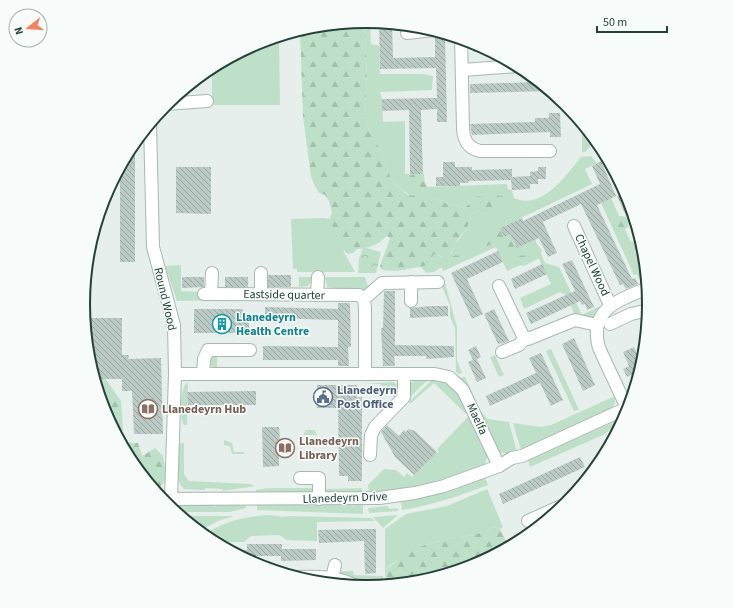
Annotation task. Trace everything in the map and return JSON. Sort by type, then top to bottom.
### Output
[{"type":"street","points":[[407,33],[415,32]]},
{"type":"street","points":[[461,45],[462,129],[465,141],[469,146],[480,151],[550,151]]},
{"type":"street","points":[[462,70],[507,67]]},
{"type":"street","points":[[177,103],[207,101]]},
{"type":"street","name":"Round Wood","points":[[144,141],[153,243],[174,325],[175,374],[167,495]]},
{"type":"street","name":"Chapel Wood","points":[[574,226],[610,305]]},
{"type":"street","name":"Eastside quarter","points":[[212,273],[207,294],[359,295],[364,299]]},
{"type":"street","points":[[261,273],[261,294]]},
{"type":"street","points":[[318,277],[318,295]]},
{"type":"street","points":[[411,282],[411,301]]},
{"type":"street","points":[[365,374],[364,299],[382,283],[438,282]]},
{"type":"street","points":[[499,286],[525,338]]},
{"type":"street","name":"Chapel Wood","points":[[597,325],[604,311],[610,305],[642,291]]},
{"type":"street","points":[[610,324],[631,314],[642,312]]},
{"type":"street","points":[[525,338],[531,339],[575,320],[597,325],[596,340],[625,401]]},
{"type":"street","points":[[502,352],[518,345],[525,338]]},
{"type":"street","points":[[203,374],[204,359],[208,350],[250,350]]},
{"type":"street","points":[[175,374],[404,374],[404,397],[375,427],[371,436],[370,455]]},
{"type":"street","name":"Maelfa","points":[[404,374],[435,374],[449,377],[456,383],[465,394],[499,466]]},
{"type":"street","name":"Llanedeyrn Drive","points":[[171,499],[366,499],[415,493],[444,486],[499,466],[512,458],[522,456],[620,411]]},
{"type":"street","points":[[300,478],[319,478],[319,499]]},
{"type":"street","points":[[528,521],[548,512]]},
{"type":"street","points":[[333,578],[335,565]]},
{"type":"green space","points":[[365,28],[370,28],[371,44],[379,46],[380,74],[423,74],[433,76],[432,90],[380,92],[382,99],[383,122],[405,121],[405,174],[424,174],[425,187],[507,184],[508,189],[512,190],[514,198],[524,201],[534,200],[544,195],[561,181],[581,157],[591,156],[597,163],[585,169],[592,184],[500,228],[504,237],[510,234],[517,248],[533,241],[527,229],[534,237],[545,263],[559,267],[581,313],[575,315],[566,295],[560,292],[524,309],[520,298],[551,284],[538,257],[507,271],[496,247],[443,271],[442,267],[434,272],[426,273],[420,266],[429,265],[432,261],[433,254],[437,253],[441,257],[452,253],[454,246],[467,228],[472,214],[477,211],[488,215],[469,201],[465,208],[451,205],[430,197],[412,197],[393,183],[375,140],[367,127],[364,106],[367,90]]},
{"type":"green space","points":[[365,28],[367,90],[364,106],[367,127],[375,139],[393,183],[408,195],[415,196],[407,180],[411,175],[415,175],[422,179],[428,188],[430,197],[451,205],[465,208],[471,197],[496,195],[505,197],[509,203],[507,208],[488,215],[477,211],[472,214],[467,228],[458,239],[449,257],[444,259],[437,253],[433,255],[432,261],[429,265],[397,271],[382,270],[380,266],[390,238],[387,236],[373,246],[357,249],[353,253],[348,254],[338,246],[330,217],[332,213],[329,201],[325,195],[319,193],[311,177],[303,117],[300,36],[330,30]]},
{"type":"green space","points":[[279,43],[280,105],[212,105],[212,76],[244,56]]},
{"type":"green space","points":[[582,132],[592,145],[585,152],[582,152]]},
{"type":"green space","points":[[611,198],[639,259],[641,279],[639,280],[637,274],[634,275],[601,203]]},
{"type":"green space","points":[[622,216],[627,218],[629,223],[627,228],[622,230],[617,228],[615,223],[617,218]]},
{"type":"green space","points":[[291,219],[332,219],[344,252],[355,272],[297,272],[297,269],[293,269]]},
{"type":"green space","points":[[500,228],[504,237],[510,234],[517,248],[512,253],[507,252],[500,241],[487,246],[484,245],[482,239],[486,232]]},
{"type":"green space","points":[[632,241],[635,242],[637,250],[629,252],[624,248],[626,244]]},
{"type":"green space","points":[[538,246],[542,250],[539,258],[524,266],[516,265],[516,259],[518,256],[527,255]]},
{"type":"green space","points":[[363,247],[381,252],[376,273],[358,273],[359,259]]},
{"type":"green space","points":[[453,256],[459,256],[460,261],[454,265],[448,265]]},
{"type":"green space","points":[[181,265],[181,291],[202,292],[251,300],[177,301],[165,266]]},
{"type":"green space","points":[[299,277],[312,277],[311,282],[308,286],[299,287]]},
{"type":"green space","points":[[325,277],[365,277],[370,288],[366,292],[335,291],[335,288],[327,287]]},
{"type":"green space","points":[[442,278],[444,279],[457,327],[457,360],[462,373],[459,374],[456,372],[455,328],[450,317],[450,305],[442,287]]},
{"type":"green space","points":[[605,304],[599,313],[594,317],[577,317]]},
{"type":"green space","points":[[551,349],[579,410],[574,411],[546,351]]},
{"type":"green space","points":[[217,354],[217,368],[211,366],[210,359],[212,356]]},
{"type":"green space","points":[[495,355],[504,375],[499,377],[490,357]]},
{"type":"green space","points":[[100,375],[103,375],[121,401],[123,430],[122,432],[105,393]]},
{"type":"green space","points":[[465,377],[481,412],[488,419],[509,422],[517,452],[511,455],[498,452],[457,378]]},
{"type":"green space","points":[[417,379],[429,379],[411,396],[411,383]]},
{"type":"green space","points":[[433,379],[453,385],[468,410],[466,414],[434,383],[410,404],[409,402]]},
{"type":"green space","points":[[188,382],[187,425],[184,425],[181,416],[181,402],[183,389]]},
{"type":"green space","points":[[393,382],[400,390],[396,399],[380,384],[365,384]]},
{"type":"green space","points":[[615,396],[615,403],[610,411],[522,450],[520,447],[513,423],[541,427],[551,425]]},
{"type":"green space","points":[[469,416],[488,454],[485,464],[481,467],[453,476],[412,487],[369,494],[368,485],[384,469],[396,470],[404,477],[407,473],[412,477],[433,455],[439,452],[437,449]]},
{"type":"green space","points":[[616,421],[613,428],[603,435],[530,467],[528,460]]},
{"type":"green space","points":[[306,430],[315,430],[317,435],[303,435]]},
{"type":"green space","points":[[224,440],[232,443],[234,452],[244,452],[244,454],[232,454],[230,446],[224,445]]},
{"type":"green space","points":[[127,442],[138,443],[142,456],[155,448],[163,456],[167,479],[160,487]]},
{"type":"green space","points":[[181,443],[184,443],[184,474],[189,481],[251,484],[255,486],[223,491],[223,489],[205,488],[205,490],[184,489],[178,479],[175,466],[176,453]]},
{"type":"green space","points":[[485,478],[488,485],[446,500],[402,510],[401,501],[444,492]]},
{"type":"green space","points":[[312,486],[314,488],[311,493],[266,494],[266,492],[264,494],[256,494],[256,490],[268,488],[268,490],[269,488],[312,488]]},
{"type":"green space","points":[[362,488],[362,494],[327,492],[325,489]]},
{"type":"green space","points":[[487,489],[503,527],[500,529],[494,527],[474,535],[455,537],[422,546],[390,565],[385,570],[385,529],[406,514],[447,506]]},
{"type":"green space","points":[[177,504],[214,505],[214,507],[217,505],[246,505],[246,508],[230,512],[185,512]]},
{"type":"green space","points":[[257,505],[311,505],[312,507],[313,505],[352,505],[353,507],[354,505],[363,505],[363,514],[257,510]]},
{"type":"green space","points":[[388,506],[389,509],[398,508],[398,511],[369,513],[368,508]]},
{"type":"green space","points":[[270,515],[283,517],[371,518],[375,521],[317,522],[317,541],[287,540],[279,535],[251,536],[244,542],[226,542],[210,531],[236,520]]},
{"type":"green space","points":[[398,515],[383,528],[373,517]]},
{"type":"green space","points":[[190,516],[234,516],[218,521],[205,528]]},
{"type":"green space","points":[[494,527],[500,529],[506,542],[489,552],[438,571],[403,578],[386,579],[385,570],[403,556],[422,546],[455,537],[474,535]]},
{"type":"green space","points":[[342,571],[353,571],[354,575],[383,576],[383,579],[348,579],[339,574]]},
{"type":"building","points":[[379,29],[392,29],[393,58],[435,57],[435,37],[445,40],[447,122],[437,122],[437,109],[421,110],[423,174],[410,174],[409,110],[382,111],[382,99],[437,98],[436,68],[380,69]]},
{"type":"building","points":[[531,82],[542,91],[470,93],[470,84]]},
{"type":"building","points":[[549,113],[560,113],[561,137],[550,137],[550,132],[472,135],[470,124],[535,122],[535,118],[549,118]]},
{"type":"building","points":[[135,154],[135,262],[120,262],[120,180]]},
{"type":"building","points":[[601,161],[616,196],[597,205],[632,279],[635,278],[638,284],[626,289],[623,284],[620,285],[581,204],[543,222],[557,253],[548,257],[539,238],[517,248],[510,234],[504,237],[500,228],[522,218],[523,221],[600,184],[592,166]]},
{"type":"building","points":[[443,162],[455,162],[455,167],[472,167],[472,170],[512,169],[512,177],[530,176],[530,172],[538,171],[538,167],[546,167],[546,179],[538,179],[538,184],[530,184],[530,189],[512,190],[511,180],[468,181],[469,183],[460,183],[460,186],[436,186],[436,177],[443,177]]},
{"type":"building","points":[[176,167],[211,167],[211,214],[176,213]]},
{"type":"building","points":[[620,195],[632,229],[617,196]]},
{"type":"building","points":[[498,251],[503,262],[467,279],[483,314],[472,319],[451,273]]},
{"type":"building","points":[[572,260],[594,307],[587,310],[585,304],[582,305],[580,301],[531,324],[526,313],[575,291],[562,264]]},
{"type":"building","points":[[542,264],[547,274],[515,289],[511,279]]},
{"type":"building","points":[[268,275],[291,275],[291,287],[268,287]]},
{"type":"building","points":[[182,277],[204,277],[204,287],[182,288]]},
{"type":"building","points":[[225,277],[248,277],[248,287],[225,287]]},
{"type":"building","points":[[384,291],[395,291],[395,345],[454,346],[454,357],[426,359],[426,356],[394,356],[395,366],[383,366],[381,328],[383,328]]},
{"type":"building","points":[[338,303],[350,303],[351,347],[348,347],[349,366],[338,366],[338,360],[263,360],[263,346],[338,347],[338,320],[265,318],[265,307],[338,309]]},
{"type":"building","points":[[448,306],[448,316],[410,318],[410,308]]},
{"type":"building","name":"Llanedeyrn Health Centre","points":[[194,309],[243,309],[243,316],[249,316],[249,333],[194,333]]},
{"type":"building","points":[[494,309],[509,341],[501,344],[498,344],[484,314]]},
{"type":"building","points":[[91,318],[122,318],[122,355],[129,355],[128,359],[161,358],[163,434],[134,434],[132,391],[122,391],[122,379],[101,379],[96,358]]},
{"type":"building","points":[[574,338],[595,385],[583,391],[562,344]]},
{"type":"building","points":[[476,346],[481,357],[477,359],[486,378],[477,382],[468,362],[473,360],[468,350]]},
{"type":"building","points":[[634,347],[638,355],[633,374],[627,377],[623,369],[629,366],[623,352]]},
{"type":"building","points":[[541,353],[563,400],[551,406],[540,383],[490,406],[486,396],[536,373],[529,358]]},
{"type":"building","points":[[317,385],[357,385],[357,397],[362,397],[362,481],[348,481],[348,476],[339,476],[338,408],[317,408]]},
{"type":"building","points":[[256,391],[256,405],[188,405],[187,392]]},
{"type":"building","points":[[387,425],[399,436],[404,430],[406,432],[408,429],[415,431],[437,452],[414,475],[395,457],[381,432]]},
{"type":"building","points":[[262,427],[279,427],[281,456],[279,456],[279,466],[263,467]]},
{"type":"building","points":[[580,457],[585,467],[503,504],[499,494]]},
{"type":"building","points":[[376,529],[376,573],[365,574],[364,541],[319,543],[318,530]]},
{"type":"building","points":[[247,544],[282,544],[282,549],[316,549],[316,560],[281,561],[281,556],[254,556],[240,550],[247,550]]},
{"type":"place","name":"Llanedeyrn Health Centre","points":[[222,324]]},
{"type":"place","name":"Llanedeyrn Post Office","points":[[323,397]]},
{"type":"place","name":"Llanedeyrn Hub","points":[[148,409]]},
{"type":"place","name":"Llanedeyrn Library","points":[[285,448]]}]
